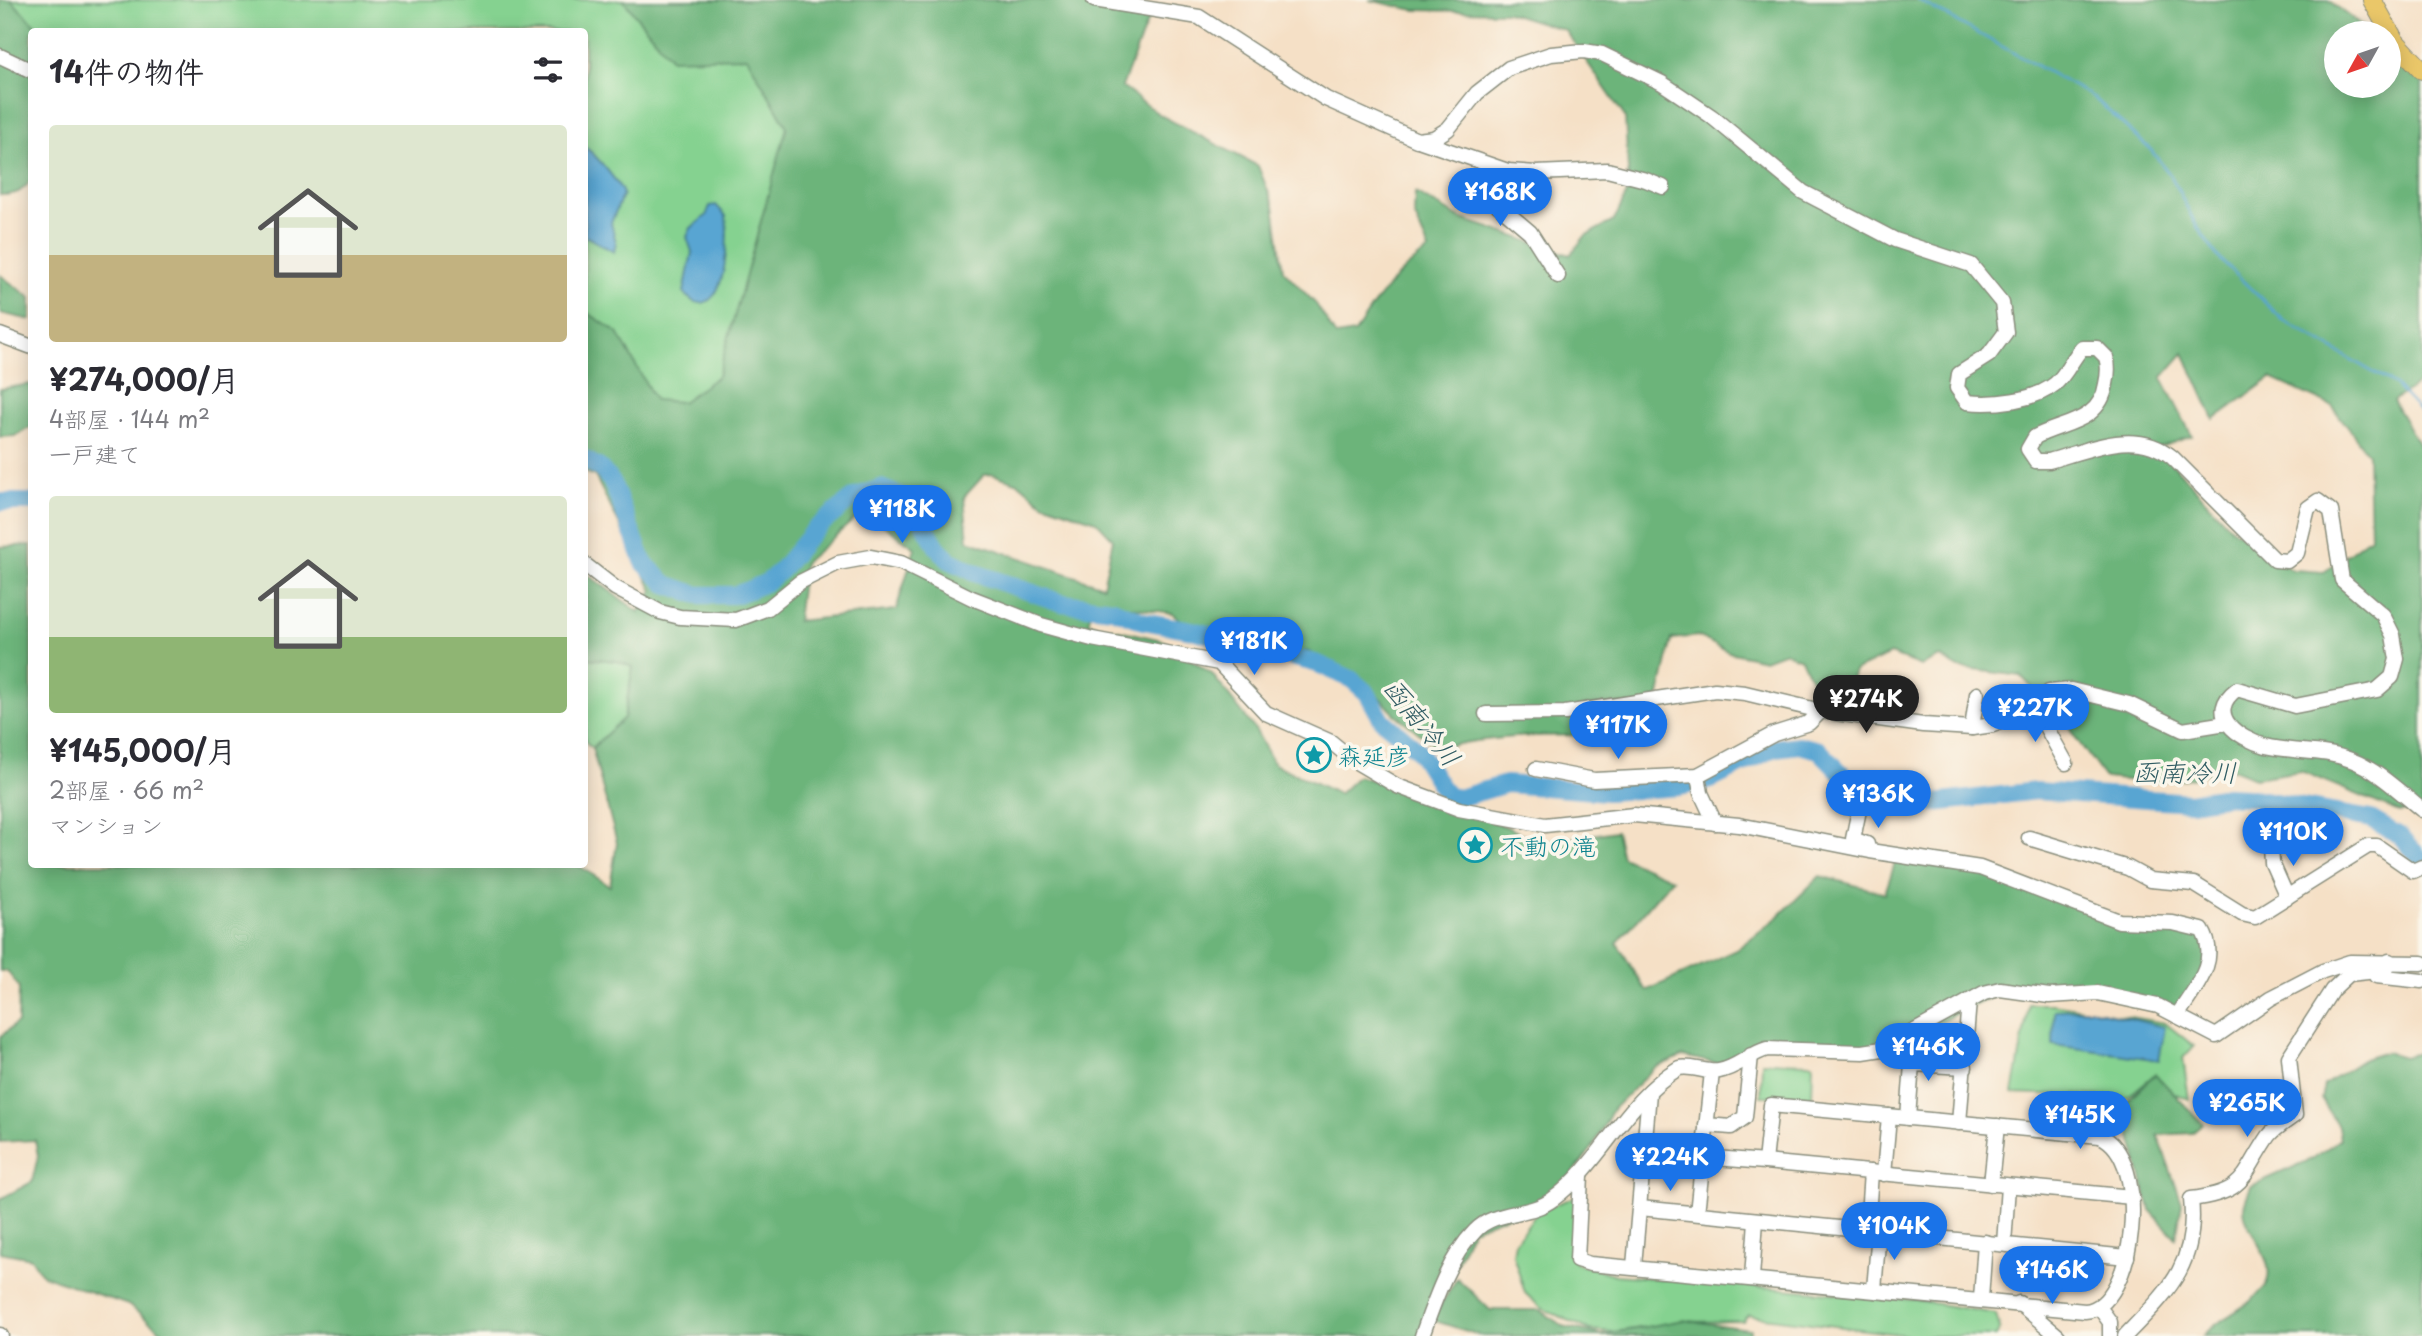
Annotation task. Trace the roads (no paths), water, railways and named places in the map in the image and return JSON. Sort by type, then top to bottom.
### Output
[{"type":"main road","points":[[2372,0],[2395,41],[2422,69]]},
{"type":"street","points":[[1094,0],[1199,17],[1326,99],[1417,139],[1508,171],[1536,173],[1607,170],[1663,187]]},
{"type":"street","points":[[1417,139],[1434,138],[1448,129],[1477,93],[1510,68],[1532,58],[1584,51],[1620,61],[1662,83],[1711,116],[1803,192],[1895,240],[1960,259],[1983,275],[2002,303],[2006,332],[1989,355],[1959,374],[1957,388],[1967,402],[1993,402],[2046,390],[2064,374],[2082,348],[2090,346],[2102,352],[2108,363],[2108,374],[2099,406],[2079,420],[2035,437],[2028,449],[2036,461],[2049,461],[2128,440],[2151,444],[2172,457],[2275,560],[2287,561],[2297,554],[2308,508],[2318,500],[2331,511],[2335,525],[2336,561],[2342,580],[2383,615],[2393,635],[2398,659],[2392,677],[2377,690],[2295,706],[2237,689],[2228,696],[2223,706],[2226,723],[2242,736],[2266,746],[2328,752],[2355,761],[2422,810]]},
{"type":"street","points":[[0,56],[28,69]]},
{"type":"street","points":[[0,67],[28,70]]},
{"type":"street","points":[[1508,171],[1498,205],[1530,232],[1558,276]]},
{"type":"street","points":[[0,335],[28,346]]},
{"type":"street","points":[[588,567],[615,588],[660,612],[680,617],[736,620],[768,608],[800,582],[838,563],[871,557],[901,563],[972,598],[1041,625],[1092,639],[1219,663],[1266,713],[1331,742],[1353,760],[1397,786],[1459,809],[1545,825],[1634,815],[1715,823],[1980,868],[2119,921],[2173,923],[2203,930],[2211,953],[2208,966],[2178,1016]]},
{"type":"street","points":[[1486,714],[1565,713],[1715,690],[1821,711],[1923,725],[1972,728],[1993,725],[2035,708],[2049,692],[2071,690],[2129,704],[2183,730],[2226,723]]},
{"type":"street","points":[[1972,728],[1978,694]]},
{"type":"street","points":[[2035,708],[2066,763]]},
{"type":"street","points":[[1536,769],[1594,780],[1698,775],[1774,734],[1809,723],[1821,711]]},
{"type":"street","points":[[1698,775],[1701,793],[1715,823]]},
{"type":"street","points":[[1859,810],[1853,839],[1868,844],[1870,851]]},
{"type":"street","points":[[2029,838],[2128,867],[2150,880],[2194,884],[2242,914],[2255,917],[2368,846],[2377,846],[2417,869]]},
{"type":"street","points":[[2271,846],[2272,863],[2287,897]]},
{"type":"street","points":[[2134,1333],[2179,1276],[2192,1230],[2191,1199],[2222,1195],[2245,1178],[2271,1133],[2295,1115],[2289,1057],[2332,990],[2349,974],[2386,970],[2389,961]]},
{"type":"street","points":[[1422,1336],[1434,1303],[1461,1249],[1476,1228],[1489,1220],[1550,1202],[1581,1176],[1626,1115],[1679,1068],[1712,1072],[1732,1068],[1751,1055],[1767,1049],[1863,1052],[1882,1049],[1969,1001],[2000,989],[2049,996],[2098,993],[2158,1006],[2209,1035],[2221,1034],[2270,998],[2323,971],[2350,962],[2422,963]]},
{"type":"street","points":[[2358,973],[2422,981]]},
{"type":"street","points":[[1959,1123],[1969,1001]]},
{"type":"street","points":[[1706,1125],[1731,1127],[1745,1117],[1751,1055]]},
{"type":"street","points":[[1908,1118],[1912,1064],[1965,1067]]},
{"type":"street","points":[[1697,1213],[1712,1072]]},
{"type":"street","points":[[1634,1266],[1649,1093]]},
{"type":"street","points":[[1581,1176],[1577,1260],[1590,1264],[1634,1266],[2085,1311],[2099,1307],[2107,1298],[2127,1257],[2132,1230],[2132,1197],[2122,1158],[2112,1140],[2101,1136],[1771,1105],[1765,1162]]},
{"type":"street","points":[[1874,1289],[1872,1231],[1878,1173],[1889,1116]]},
{"type":"street","points":[[1991,1184],[1997,1126]]},
{"type":"street","points":[[1703,1157],[2132,1197]]},
{"type":"street","points":[[2004,1244],[2008,1186]]},
{"type":"street","points":[[1640,1208],[2127,1257]]},
{"type":"street","points":[[1752,1278],[1756,1220]]},
{"type":"street","points":[[1981,1299],[1985,1242]]},
{"type":"street","points":[[2019,1303],[2058,1336]]},
{"type":"street","points":[[2099,1307],[2110,1322],[2109,1336]]},
{"type":"water","points":[[588,151],[606,168],[623,194],[611,223],[616,242],[614,252],[588,238]]},
{"type":"water","points":[[716,205],[726,216],[725,265],[722,279],[711,299],[699,303],[684,292],[692,252],[687,237],[691,228],[706,216],[710,206]]},
{"type":"water","points":[[2090,1009],[2165,1027],[2159,1060],[2053,1045],[2054,1010]]},
{"type":"waterway","points":[[1918,0],[2093,97],[2151,150],[2171,176],[2196,225],[2218,257],[2283,320],[2395,385],[2422,414]]},
{"type":"waterway","name":"函南冷川","points":[[588,461],[600,468],[612,482],[644,563],[666,584],[698,595],[734,595],[767,582],[781,570],[814,530],[854,497],[881,488],[903,497],[916,510],[937,547],[949,560],[978,574],[1062,603],[1113,609],[1143,621],[1192,630],[1318,664],[1351,679],[1367,693],[1382,720],[1418,750],[1449,796],[1459,798],[1506,784],[1607,792],[1680,787],[1711,780],[1775,748],[1799,745],[1819,750],[1855,787],[1893,798],[1934,803],[2036,791],[2190,802],[2227,796],[2247,797],[2371,819],[2400,836],[2422,860]]},
{"type":"waterway","name":"函南冷川","points":[[0,502],[28,502]]},
{"type":"place","name":"森延彦","points":[[1314,755]]},
{"type":"place","name":"不動の滝","points":[[1475,845]]}]
